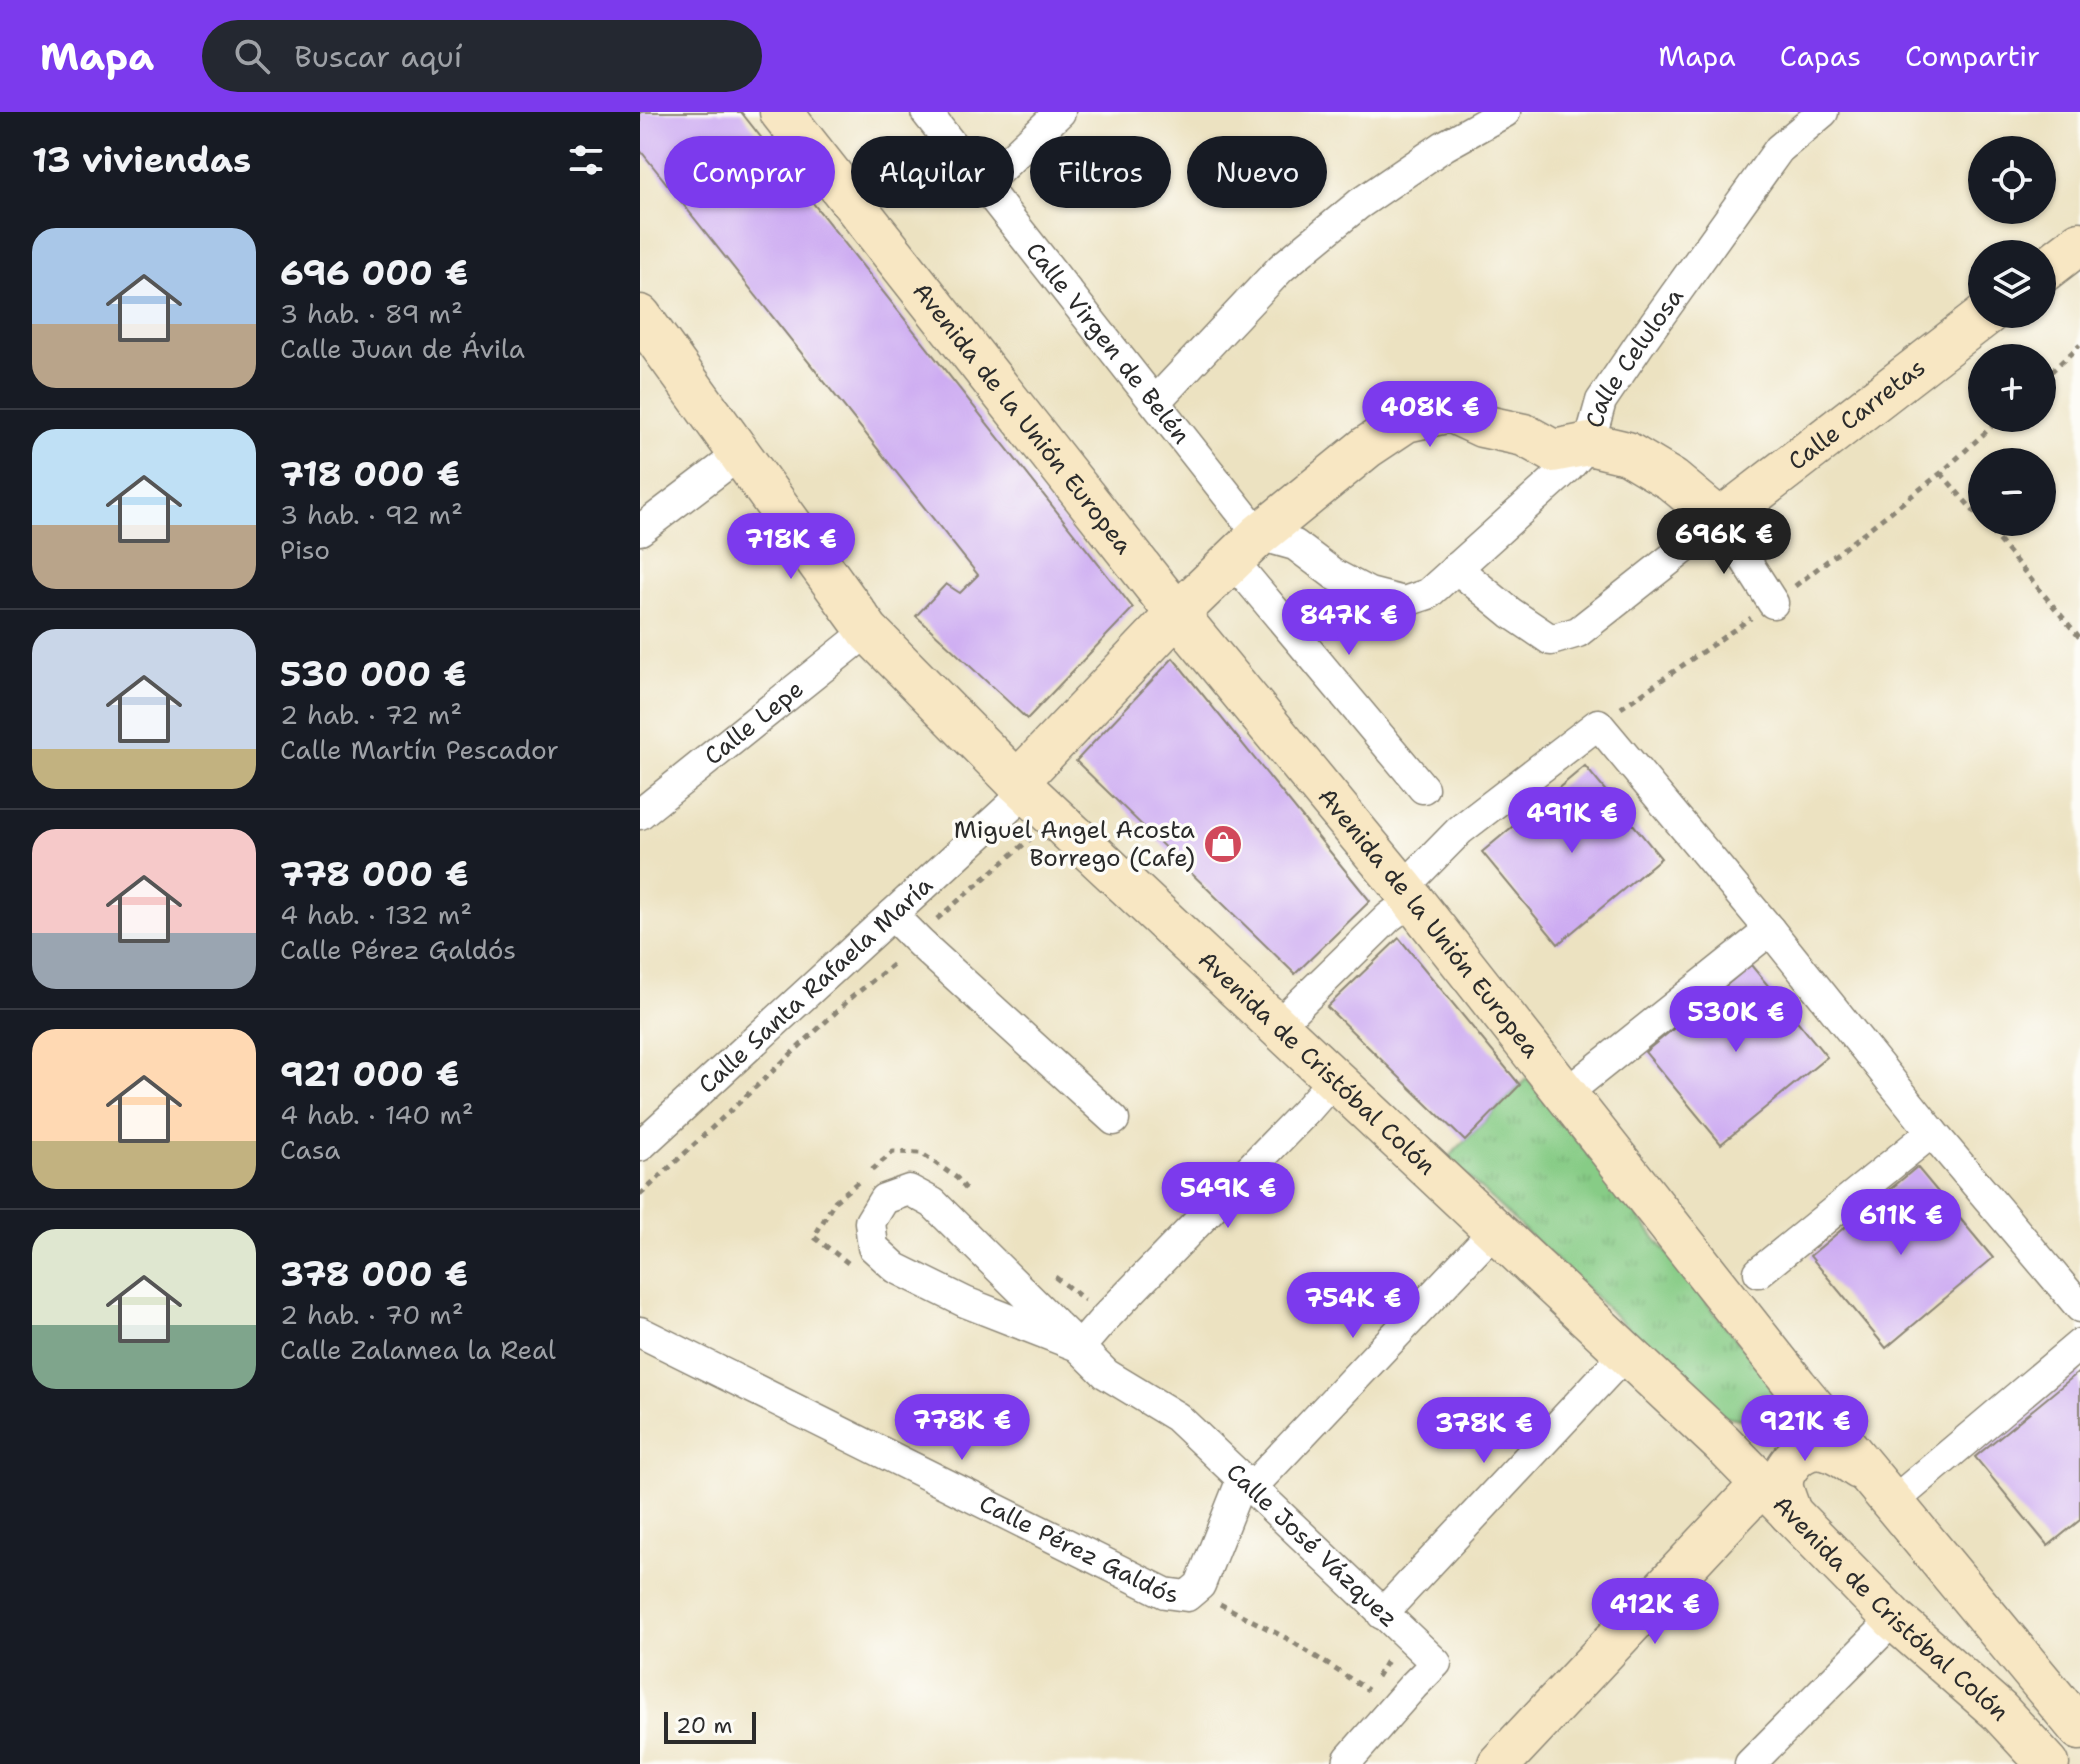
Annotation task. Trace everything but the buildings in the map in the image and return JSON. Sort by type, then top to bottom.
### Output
[{"type":"main road","name":"Avenida de la Unión Europea","points":[[781,112],[1177,614],[1408,894],[1796,1386],[2080,1729]]},
{"type":"main road","points":[[2056,261],[2080,243]]},
{"type":"main road","name":"Avenida de Cristóbal Colón","points":[[640,316],[868,631],[1022,786],[1722,1443],[1894,1619],[1999,1711],[2048,1764]]},
{"type":"main road","name":"Calle Carretas","points":[[1720,520],[1969,328]]},
{"type":"main road","points":[[1022,786],[1177,614],[1246,548],[1367,447],[1406,421],[1450,411],[1482,426],[1524,435],[1553,451],[1589,444],[1627,453],[1672,480],[1720,520]]},
{"type":"main road","points":[[1722,1443],[1771,1444],[1787,1435],[1797,1420],[1799,1405],[1796,1386]]},
{"type":"main road","points":[[1499,1764],[1776,1498],[1787,1466],[1799,1454],[1817,1448],[1841,1454],[1883,1491]]},
{"type":"street","name":"Calle Virgen de Belén","points":[[926,112],[945,136]]},
{"type":"street","points":[[1014,156],[1060,112]]},
{"type":"street","points":[[1155,402],[1271,279],[1359,204],[1432,154],[1505,112]]},
{"type":"street","name":"Calle Celulosa","points":[[1246,548],[1295,545],[1335,575],[1369,593],[1404,602],[1428,594],[1569,467],[1589,444],[1601,401],[1641,342],[1779,149],[1823,112]]},
{"type":"street","name":"Calle Virgen de Belén","points":[[1003,208],[1155,402],[1246,548],[1423,788]]},
{"type":"street","points":[[640,530],[740,454]]},
{"type":"street","points":[[1720,520],[1773,603]]},
{"type":"street","name":"Calle Carretas","points":[[1456,568],[1511,613],[1551,640],[1578,632],[1720,520]]},
{"type":"street","name":"Calle Lepe","points":[[640,814],[868,631]]},
{"type":"street","points":[[1278,1025],[1389,917],[1460,830],[1598,724],[1770,930],[1932,1132],[2080,1307]]},
{"type":"street","name":"Calle Santa Rafaela María","points":[[640,1146],[892,915],[1022,786]]},
{"type":"street","points":[[892,915],[1114,1120]]},
{"type":"street","points":[[1565,1094],[1770,930]]},
{"type":"street","points":[[1080,1347],[1335,1078]]},
{"type":"street","points":[[1759,1272],[1932,1132]]},
{"type":"street","name":"Calle José Vázquez","points":[[1080,1347],[965,1302],[896,1268],[873,1247],[870,1222],[884,1199],[909,1190],[933,1203],[1080,1347],[1106,1374],[1177,1417],[1436,1663],[1349,1759],[1348,1764]]},
{"type":"street","points":[[905,1199],[918,1202],[1025,1308],[1022,1312],[901,1256],[886,1246],[879,1234],[879,1219],[889,1203],[905,1199]]},
{"type":"street","points":[[1247,1484],[1495,1230]]},
{"type":"street","name":"Calle Pérez Galdós","points":[[640,1332],[1165,1593],[1187,1596],[1200,1585],[1247,1484]]},
{"type":"street","points":[[1883,1491],[2080,1344]]},
{"type":"street","points":[[1382,1614],[1626,1353]]},
{"type":"street","points":[[1750,1764],[1894,1619]]},
{"type":"path","points":[[2056,367],[2080,345]]},
{"type":"path","points":[[1598,724],[1773,603],[1941,473],[1986,432]]},
{"type":"path","points":[[1941,473],[1968,505]]},
{"type":"path","points":[[1994,536],[2080,638]]},
{"type":"path","points":[[931,924],[1032,837]]},
{"type":"path","points":[[640,1195],[851,998],[905,955]]},
{"type":"path","points":[[870,1172],[893,1152],[921,1153],[957,1178],[966,1190]]},
{"type":"path","points":[[849,1264],[814,1237],[835,1201],[858,1181]]},
{"type":"path","points":[[1051,1275],[1086,1301]]},
{"type":"path","points":[[1210,1599],[1288,1639],[1368,1690]]},
{"type":"green space","points":[[1527,1078],[1776,1389],[1765,1424],[1720,1415],[1448,1158]]},
{"type":"place","name":"Miguel Angel Acosta Borrego (Cafe)","points":[[1223,844]]}]
